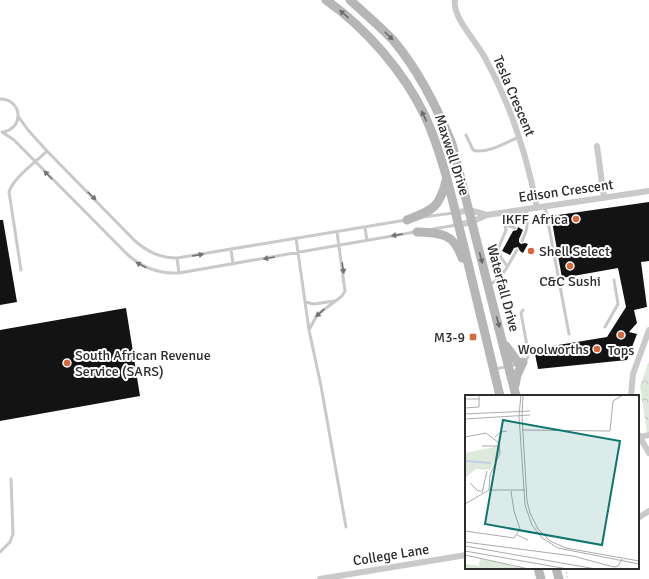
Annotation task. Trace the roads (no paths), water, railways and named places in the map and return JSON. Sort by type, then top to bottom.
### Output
[{"type":"main road","name":"Maxwell Drive","points":[[326,0],[361,29],[401,77],[424,115],[436,145],[455,212]]},
{"type":"main road","name":"Maxwell Drive","points":[[350,0],[392,40],[429,92],[441,116],[452,144],[469,210]]},
{"type":"main road","points":[[407,220],[427,212],[437,205],[443,193],[446,179]]},
{"type":"main road","name":"Waterfall Drive","points":[[469,210],[504,344],[515,393]]},
{"type":"main road","name":"Waterfall Drive","points":[[455,212],[500,395]]},
{"type":"main road","points":[[417,232],[441,234],[452,239],[470,274]]},
{"type":"main road","points":[[504,344],[521,363],[517,375],[515,393]]},
{"type":"main road","points":[[538,569],[541,579]]},
{"type":"street","name":"Tesla Crescent","points":[[455,0],[454,4],[457,14],[483,53],[495,75],[519,137],[531,175],[537,208]]},
{"type":"street","points":[[597,146],[604,198]]},
{"type":"street","name":"Edison Crescent","points":[[458,225],[471,222],[487,215],[649,191]]},
{"type":"street","name":"Edison Crescent","points":[[455,212],[469,210],[487,215]]},
{"type":"street","points":[[631,395],[633,374],[649,330]]},
{"type":"street","points":[[649,435],[639,435],[649,453]]},
{"type":"street","points":[[639,517],[649,511]]},
{"type":"street","name":"College Lane","points":[[320,579],[465,555]]},
{"type":"lane","points":[[1,98],[8,100],[16,107],[18,116],[28,130],[47,151],[144,248],[156,255],[167,258],[177,258],[365,228],[455,212]]},
{"type":"lane","points":[[1,132],[11,129],[17,121],[18,116]]},
{"type":"lane","points":[[1,132],[14,140],[136,262],[154,271],[180,273],[458,225]]},
{"type":"lane","points":[[466,135],[472,150],[476,152],[488,150],[519,137]]},
{"type":"lane","points":[[21,270],[9,192],[12,185],[47,151]]},
{"type":"lane","points":[[545,206],[569,334]]},
{"type":"lane","points":[[522,241],[528,226],[526,210]]},
{"type":"lane","points":[[502,213],[506,225],[506,234],[498,249],[507,266]]},
{"type":"lane","points":[[506,225],[515,228]]},
{"type":"lane","points":[[365,228],[367,240]]},
{"type":"lane","points":[[309,330],[317,315],[342,296],[345,291],[337,232]]},
{"type":"lane","points":[[296,238],[309,330],[321,386],[346,527]]},
{"type":"lane","points":[[231,249],[233,264]]},
{"type":"lane","points":[[488,284],[494,282],[518,250]]},
{"type":"lane","points":[[177,258],[180,273]]},
{"type":"lane","points":[[605,327],[618,304],[614,280]]},
{"type":"lane","points":[[305,302],[314,304],[336,301]]},
{"type":"lane","points":[[494,370],[521,363],[526,360],[528,354],[521,312],[523,310]]},
{"type":"lane","points":[[0,552],[10,542],[13,534],[11,479]]},
{"type":"place","name":"IKFF Africa","points":[[576,219]]},
{"type":"place","name":"Shell Select","points":[[531,251]]},
{"type":"place","name":"C&C Sushi","points":[[570,266]]},
{"type":"place","name":"Tops","points":[[621,335]]},
{"type":"place","name":"M3-9","points":[[473,337]]},
{"type":"place","name":"Woolworths","points":[[597,349]]},
{"type":"place","name":"South African Revenue Service (SARS)","points":[[67,363]]}]
